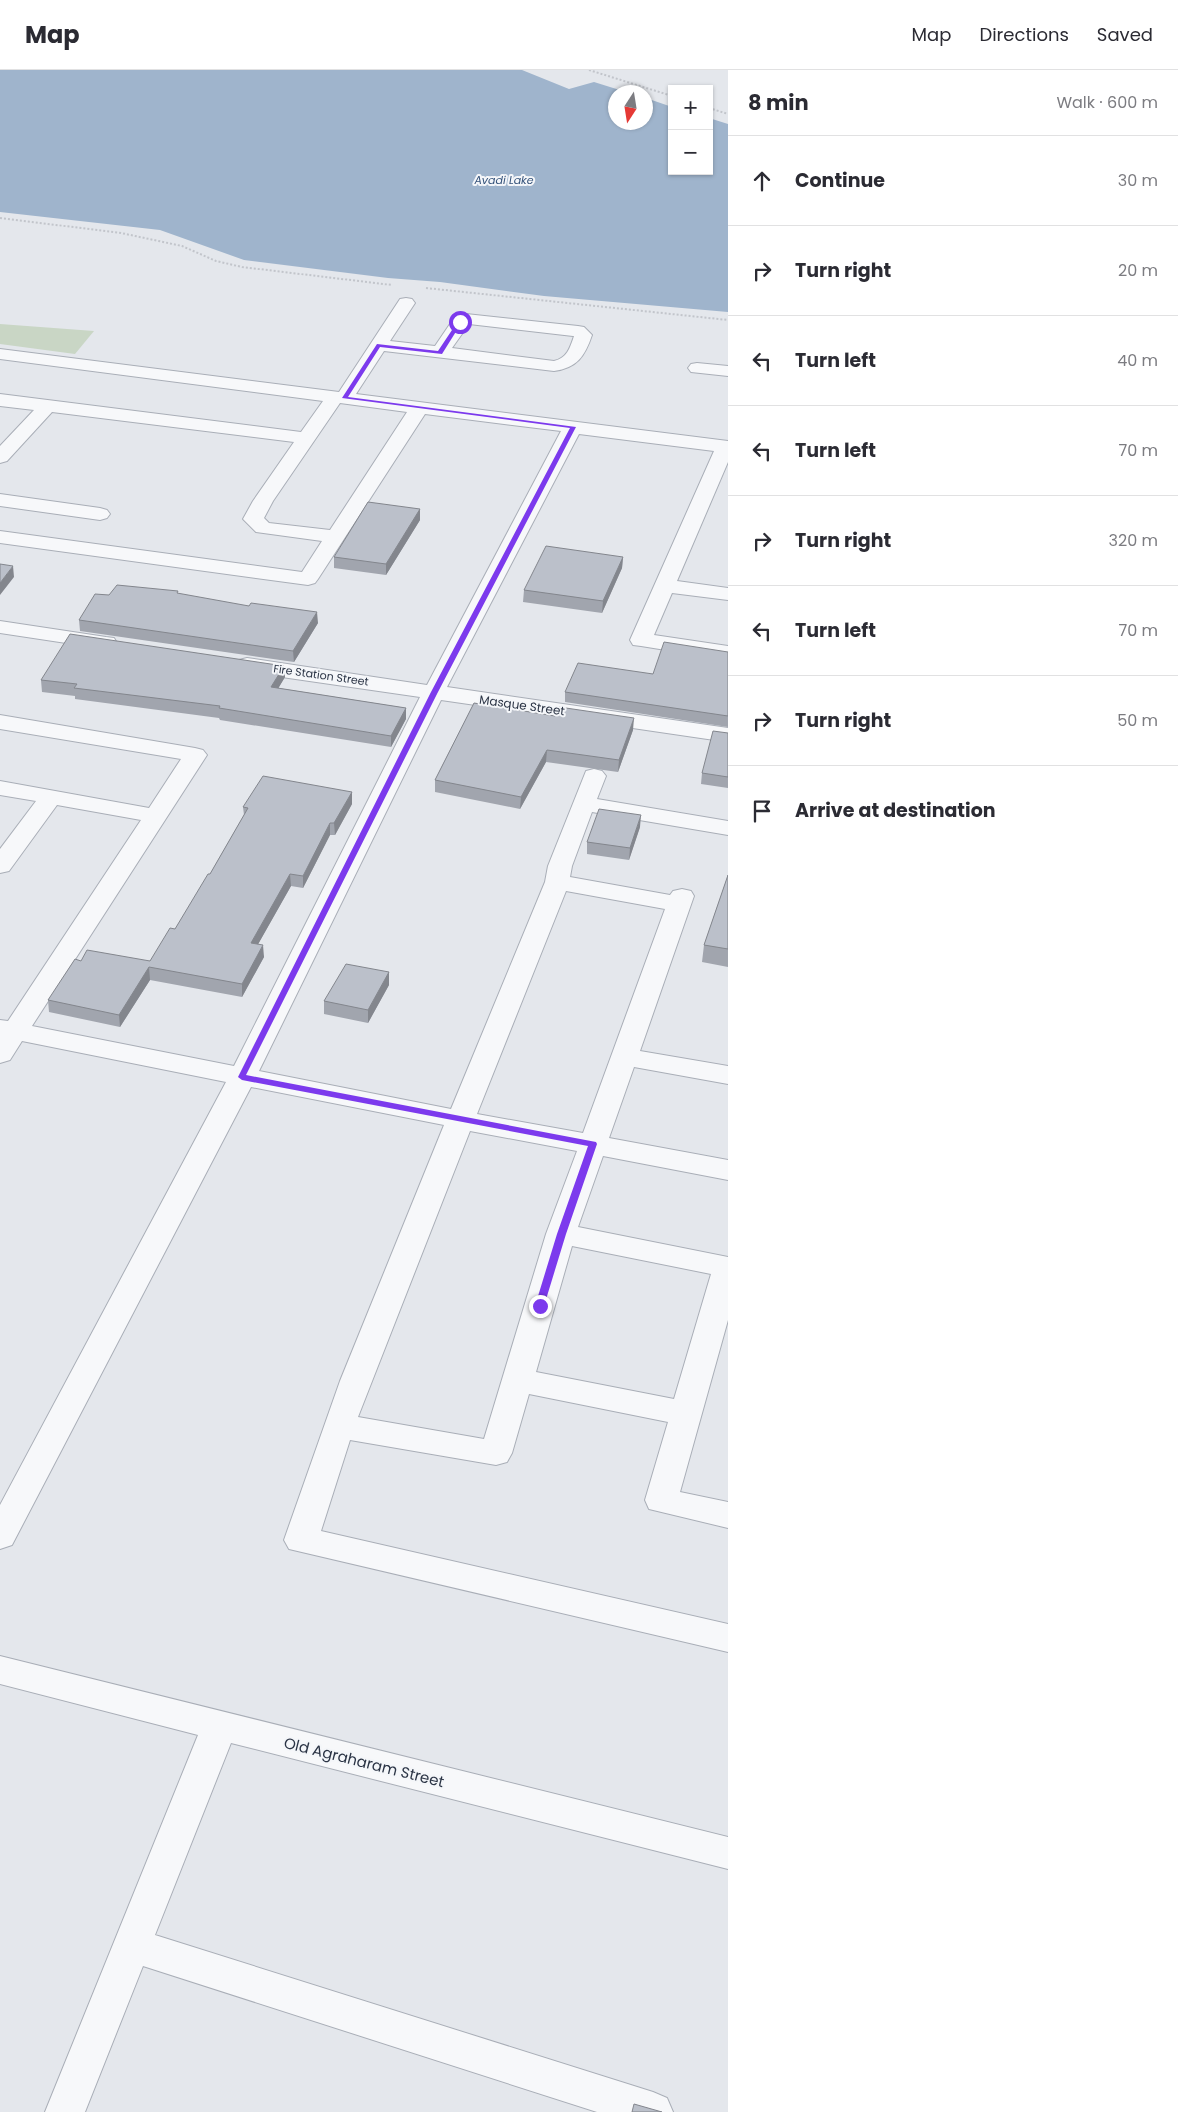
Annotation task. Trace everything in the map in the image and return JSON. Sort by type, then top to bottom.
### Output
[{"type":"street","points":[[336,537],[263,528],[253,519],[306,438],[379,345],[406,303]]},
{"type":"street","points":[[379,345],[440,353],[554,366],[565,366],[571,361],[583,335],[578,331],[466,319],[460,322],[440,353]]},
{"type":"street","points":[[0,354],[726,447],[641,640],[728,653]]},
{"type":"street","points":[[697,368],[728,372]]},
{"type":"street","points":[[0,400],[306,438]]},
{"type":"street","points":[[0,457],[47,407]]},
{"type":"street","points":[[0,537],[308,579],[419,408]]},
{"type":"street","points":[[0,1536],[242,1077],[434,692],[573,427]]},
{"type":"street","points":[[0,500],[100,514]]},
{"type":"street","points":[[665,586],[728,594]]},
{"type":"street","points":[[0,627],[126,647]]},
{"type":"street","name":"Fire Station Street","points":[[223,661],[434,692]]},
{"type":"street","name":"Masque Street","points":[[434,692],[728,735]]},
{"type":"street","points":[[0,722],[195,755],[156,816],[8,1029],[0,1054]]},
{"type":"street","points":[[594,776],[560,866],[557,882],[462,1120],[414,1233],[339,1426],[301,1540],[728,1638]]},
{"type":"street","points":[[0,788],[156,816]]},
{"type":"street","points":[[0,866],[51,797]]},
{"type":"street","points":[[584,804],[728,828]]},
{"type":"street","points":[[339,1426],[496,1453],[562,1234],[681,900],[557,882]]},
{"type":"street","points":[[8,1029],[242,1077],[728,1170]]},
{"type":"street","points":[[624,1057],[728,1075]]},
{"type":"street","points":[[562,1234],[728,1267],[684,1413],[661,1500],[728,1515]]},
{"type":"street","points":[[517,1380],[684,1413]]},
{"type":"street","name":"Old Agraharam Street","points":[[0,1670],[728,1853]]},
{"type":"street","points":[[65,2112],[220,1725]]},
{"type":"street","points":[[132,1945],[653,2112]]},
{"type":"path","points":[[589,70],[668,95]]},
{"type":"path","points":[[713,109],[728,114]]},
{"type":"path","points":[[0,218],[86,227],[138,236],[182,246],[216,261],[242,267],[394,285]]},
{"type":"path","points":[[423,288],[728,320]]},
{"type":"green space","points":[[0,324],[94,331],[75,354],[0,344]]},
{"type":"water","name":"Avadi Lake","points":[[0,70],[522,70],[569,89],[594,82],[608,86],[608,130],[653,130],[653,100],[668,106],[668,175],[713,175],[713,119],[728,124],[728,312],[544,296],[440,282],[388,278],[244,260],[160,230],[0,212]]},
{"type":"building","points":[[368,502],[420,509],[386,564],[334,557]]},
{"type":"building","points":[[546,546],[623,557],[603,601],[524,590]]},
{"type":"building","points":[[0,564],[13,566],[0,583]]},
{"type":"building","points":[[117,585],[178,591],[177,593],[249,606],[251,603],[317,612],[293,651],[79,620],[95,594],[109,595]]},
{"type":"building","points":[[70,634],[284,666],[271,687],[406,708],[391,736],[219,708],[220,706],[74,688],[77,684],[41,680]]},
{"type":"building","points":[[664,642],[728,652],[728,716],[565,692],[578,663],[653,674]]},
{"type":"building","points":[[474,703],[555,716],[559,707],[634,718],[619,760],[547,750],[521,797],[435,780]]},
{"type":"building","points":[[713,731],[728,733],[728,777],[702,773]]},
{"type":"building","points":[[263,776],[352,792],[334,823],[330,823],[303,876],[290,874],[251,943],[263,945],[242,984],[149,967],[119,1015],[48,1000],[75,959],[81,961],[87,950],[150,961],[170,928],[175,929],[208,874],[210,874],[248,808],[243,807]]},
{"type":"building","points":[[599,809],[641,815],[630,848],[587,842]]},
{"type":"building","points":[[728,875],[728,949],[704,945]]},
{"type":"building","points":[[346,964],[389,972],[368,1010],[324,1001]]},
{"type":"building","points":[[634,2104],[662,2112],[632,2112]]},
{"type":"route","points":[[460,322],[440,353],[379,345],[344,398],[573,427],[434,692],[242,1077],[593,1144],[540,1306]]}]
